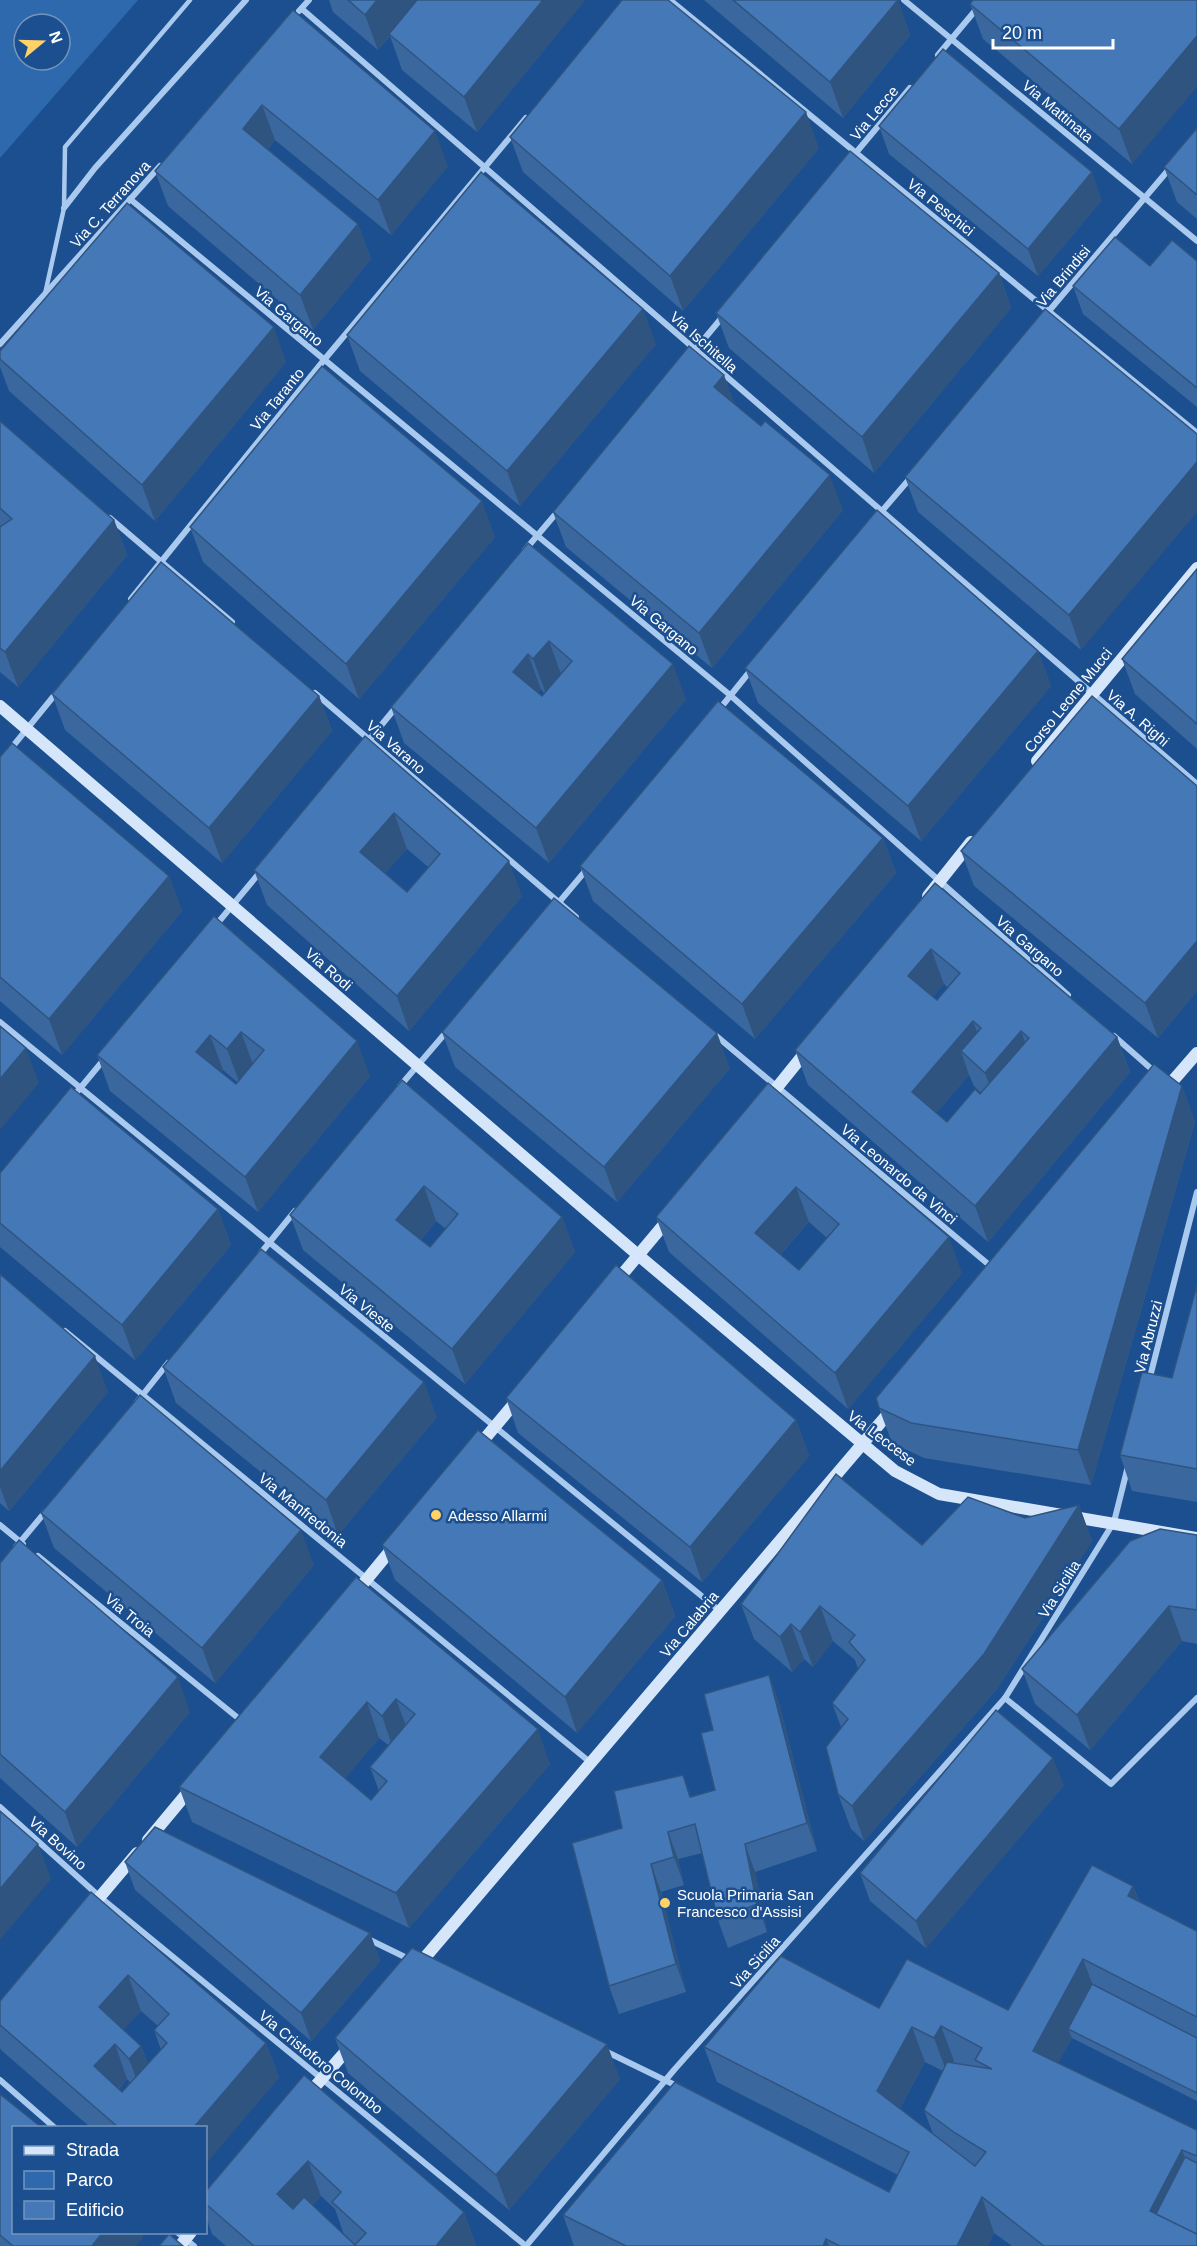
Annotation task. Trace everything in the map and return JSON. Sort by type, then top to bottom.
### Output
[{"type":"street","points":[[64,208],[95,168],[246,0]]},
{"type":"street","points":[[294,17],[309,0]]},
{"type":"street","name":"Via Peschici","points":[[670,0],[1197,433]]},
{"type":"street","name":"Via Mattinata","points":[[904,0],[1197,242]]},
{"type":"street","points":[[930,65],[984,0]]},
{"type":"street","name":"Via Ischitella","points":[[302,9],[1092,694]]},
{"type":"street","name":"Via Lecce","points":[[842,170],[915,83]]},
{"type":"street","name":"Via Taranto","points":[[124,608],[324,360],[529,114]]},
{"type":"street","name":"Via C. Terranova","points":[[0,344],[169,156]]},
{"type":"street","name":"Via Brindisi","points":[[1041,320],[1174,162]]},
{"type":"street","name":"Via Gargano","points":[[130,200],[730,695],[1072,999]]},
{"type":"street","points":[[688,359],[732,305]]},
{"type":"street","points":[[874,521],[920,466]]},
{"type":"street","points":[[522,553],[567,500]]},
{"type":"street","points":[[107,516],[243,631]]},
{"type":"street","name":"Corso Leone Mucci","points":[[1026,774],[1197,568]]},
{"type":"street","points":[[715,713],[753,668]]},
{"type":"street","points":[[0,762],[64,683]]},
{"type":"street","name":"Via Varano","points":[[306,685],[587,926]]},
{"type":"street","name":"Via A. Righi","points":[[1092,694],[1197,784]]},
{"type":"street","points":[[362,749],[406,695]]},
{"type":"street","name":"Via Rodi","points":[[0,706],[638,1255]]},
{"type":"street","points":[[917,910],[982,828]]},
{"type":"street","points":[[552,911],[589,866]]},
{"type":"street","points":[[210,933],[263,869]]},
{"type":"street","points":[[395,1092],[457,1020]]},
{"type":"street","name":"Via Vieste","points":[[0,1023],[720,1611]]},
{"type":"street","points":[[705,1026],[777,1088]]},
{"type":"street","points":[[1107,1030],[1169,1085]]},
{"type":"street","points":[[755,1114],[814,1041]]},
{"type":"street","points":[[66,1104],[111,1051]]},
{"type":"street","points":[[1155,1102],[1197,1053]]},
{"type":"street","name":"Via Leonardo da Vinci","points":[[777,1088],[1005,1278]]},
{"type":"street","name":"Via Abruzzi","points":[[1148,1386],[1197,1192]]},
{"type":"street","points":[[608,1291],[682,1203]]},
{"type":"street","points":[[254,1262],[298,1208]]},
{"type":"street","name":"Via Leccese","points":[[638,1255],[896,1471],[939,1494],[1114,1522],[1197,1538]]},
{"type":"street","name":"Via Manfredonia","points":[[62,1328],[591,1763]]},
{"type":"street","points":[[135,1404],[172,1359]]},
{"type":"street","points":[[465,1462],[525,1390]]},
{"type":"street","name":"Via Calabria","points":[[404,1982],[425,1967],[591,1763],[900,1400]]},
{"type":"street","points":[[1114,1522],[1131,1454]]},
{"type":"street","points":[[13,1550],[51,1505]]},
{"type":"street","name":"Via Sicilia","points":[[526,2246],[666,2080],[1005,1698],[1114,1522]]},
{"type":"street","name":"Via Troia","points":[[0,1526],[246,1724]]},
{"type":"street","points":[[344,1606],[405,1534]]},
{"type":"street","points":[[1005,1698],[1111,1784],[1197,1698]]},
{"type":"street","points":[[79,1923],[100,1897],[159,1836],[200,1779]]},
{"type":"street","name":"Via Bovino","points":[[0,1807],[100,1897]]},
{"type":"street","name":"Via Cristoforo Colombo","points":[[100,1897],[526,2246]]},
{"type":"street","points":[[356,1933],[425,1967]]},
{"type":"street","points":[[299,2106],[360,2035]]},
{"type":"street","points":[[602,2050],[687,2091]]},
{"type":"street","points":[[0,2080],[54,2126]]},
{"type":"lane","points":[[45,295],[64,208],[65,147],[190,0]]},
{"type":"green space","points":[[0,0],[138,0],[0,158]]},
{"type":"building","points":[[348,0],[377,0],[365,15]]},
{"type":"building","points":[[417,0],[543,0],[464,97],[389,34]]},
{"type":"building","points":[[622,0],[668,0],[806,112],[670,276],[510,137]]},
{"type":"building","points":[[733,0],[898,0],[830,82]]},
{"type":"building","points":[[973,0],[1197,0],[1197,36],[1119,129],[970,4]]},
{"type":"building","points":[[293,10],[435,131],[378,200],[262,105],[243,129],[358,224],[300,295],[155,171]]},
{"type":"building","points":[[943,49],[1092,172],[1028,249],[879,126]]},
{"type":"building","points":[[1197,128],[1197,195],[1164,167]]},
{"type":"building","points":[[850,151],[999,273],[862,437],[716,313]]},
{"type":"building","points":[[481,172],[643,309],[507,471],[347,335]]},
{"type":"building","points":[[127,203],[274,327],[142,485],[0,359],[0,351]]},
{"type":"building","points":[[1115,237],[1150,266],[1172,240],[1197,261],[1197,388],[1073,286]]},
{"type":"building","points":[[1045,309],[1197,434],[1197,462],[1069,615],[905,477]]},
{"type":"building","points":[[689,346],[724,375],[714,387],[761,426],[765,421],[830,475],[699,633],[553,512]]},
{"type":"building","points":[[322,366],[482,501],[346,664],[190,527]]},
{"type":"building","points":[[0,421],[114,520],[5,652],[0,648],[0,527],[12,519],[0,508]]},
{"type":"building","points":[[877,510],[1038,651],[908,806],[745,668]]},
{"type":"building","points":[[528,543],[673,664],[536,828],[391,707]],"holes":[[[549,641],[572,661],[542,696],[513,672],[528,654],[533,659]]]},
{"type":"building","points":[[161,562],[319,696],[209,828],[52,694]]},
{"type":"building","points":[[1197,569],[1197,724],[1122,659]]},
{"type":"building","points":[[1092,696],[1197,786],[1197,941],[1145,1003],[961,851]]},
{"type":"building","points":[[718,701],[883,838],[742,1004],[580,866]]},
{"type":"building","points":[[365,736],[509,861],[397,996],[254,870]],"holes":[[[394,813],[440,854],[407,892],[360,852]]]},
{"type":"building","points":[[12,743],[169,876],[49,1019],[0,977],[0,757]]},
{"type":"building","points":[[935,883],[1117,1037],[975,1206],[795,1050]],"holes":[[[931,949],[960,973],[937,1000],[908,976]],[[973,1021],[981,1028],[961,1051],[985,1073],[1021,1031],[1029,1038],[980,1094],[975,1089],[947,1122],[912,1092]]]},
{"type":"building","points":[[554,898],[717,1033],[604,1167],[442,1032]]},
{"type":"building","points":[[214,916],[357,1041],[245,1177],[97,1055]],"holes":[[[241,1032],[264,1050],[236,1084],[196,1052],[210,1035],[227,1049]]]},
{"type":"building","points":[[0,1026],[26,1048],[0,1079]]},
{"type":"building","points":[[1154,1064],[1182,1086],[1078,1450],[911,1423],[879,1408],[876,1398]]},
{"type":"building","points":[[402,1080],[562,1217],[452,1349],[290,1215]],"holes":[[[424,1186],[458,1214],[430,1247],[396,1220]]]},
{"type":"building","points":[[768,1083],[949,1237],[835,1373],[656,1217]],"holes":[[[796,1187],[839,1224],[799,1270],[755,1233]]]},
{"type":"building","points":[[71,1087],[218,1209],[122,1325],[0,1223],[0,1173]]},
{"type":"building","points":[[261,1249],[424,1382],[326,1500],[163,1367]]},
{"type":"building","points":[[616,1265],[796,1420],[690,1547],[506,1398]]},
{"type":"building","points":[[0,1274],[95,1356],[0,1471]]},
{"type":"building","points":[[1197,1285],[1197,1469],[1120,1455],[1142,1372],[1172,1378]]},
{"type":"building","points":[[140,1395],[301,1530],[202,1648],[41,1513]]},
{"type":"building","points":[[478,1430],[662,1580],[565,1697],[382,1545]]},
{"type":"building","points":[[836,1474],[922,1545],[968,1497],[1025,1518],[1079,1505],[984,1654],[852,1806],[838,1794],[826,1747],[848,1719],[832,1703],[865,1660],[849,1642],[855,1635],[820,1606],[800,1632],[791,1624],[780,1637],[741,1604]]},
{"type":"building","points":[[1160,1529],[1197,1535],[1197,1610],[1169,1606],[1077,1715],[1022,1669],[1130,1541]]},
{"type":"building","points":[[19,1540],[178,1677],[65,1812],[0,1754],[0,1563]]},
{"type":"building","points":[[356,1577],[538,1729],[396,1893],[179,1787]],"holes":[[[396,1699],[415,1714],[370,1767],[387,1781],[371,1800],[320,1757],[367,1702],[382,1716]]]},
{"type":"building","name":"Scuola Primaria San Francesco d'Assisi","points":[[769,1675],[807,1823],[745,1844],[757,1904],[718,1920],[695,1824],[668,1832],[674,1857],[651,1864],[676,1964],[609,1986],[572,1843],[622,1828],[614,1791],[683,1775],[690,1797],[715,1790],[701,1733],[713,1730],[704,1694]]},
{"type":"building","points":[[996,1710],[1053,1758],[916,1921],[860,1873]]},
{"type":"building","points":[[0,1811],[38,1844],[0,1889]]},
{"type":"building","points":[[155,1827],[370,1933],[301,2013],[125,1862]]},
{"type":"building","points":[[1092,1865],[1133,1886],[1128,1896],[1197,1931],[1197,2017],[1083,1959],[1033,2051],[1197,2130],[1197,2156],[1182,2150],[1150,2211],[1197,2234],[1197,2246],[1044,2246],[982,2197],[957,2246],[840,2246],[826,2239],[823,2246],[626,2246],[563,2215],[675,2082],[889,2192],[909,2152],[704,2047],[781,1956],[879,2008],[907,1959],[1008,2010]],"holes":[[[941,2026],[982,2048],[975,2060],[992,2069],[947,2062],[924,2110],[986,2152],[975,2166],[877,2091],[912,2027],[934,2038]]]},
{"type":"building","points":[[91,1892],[266,2043],[195,2126],[117,2126],[0,2025],[0,2001]],"holes":[[[128,1975],[169,2014],[154,2030],[167,2043],[122,2092],[94,2066],[115,2044],[129,2059],[141,2046],[99,2007]]]},
{"type":"building","points":[[412,1948],[607,2044],[496,2175],[335,2038]]},
{"type":"building","points":[[1092,1984],[1197,2038],[1197,2093],[1068,2029]]},
{"type":"building","points":[[304,2075],[464,2212],[436,2246],[254,2246],[207,2205],[207,2190]],"holes":[[[308,2161],[341,2192],[332,2202],[366,2233],[355,2245],[304,2197],[293,2209],[277,2194]]]},
{"type":"building","points":[[0,2094],[40,2126],[12,2126],[12,2234],[101,2234],[92,2246],[13,2246],[0,2235]]},
{"type":"building","points":[[1185,2157],[1197,2163],[1197,2234],[1156,2214]]},
{"type":"building","points":[[169,2234],[183,2246],[159,2246]]},
{"type":"place","name":"Adesso Allarmi","points":[[436,1515]]},
{"type":"place","name":"Scuola Primaria San Francesco d'Assisi","points":[[665,1903]]}]
